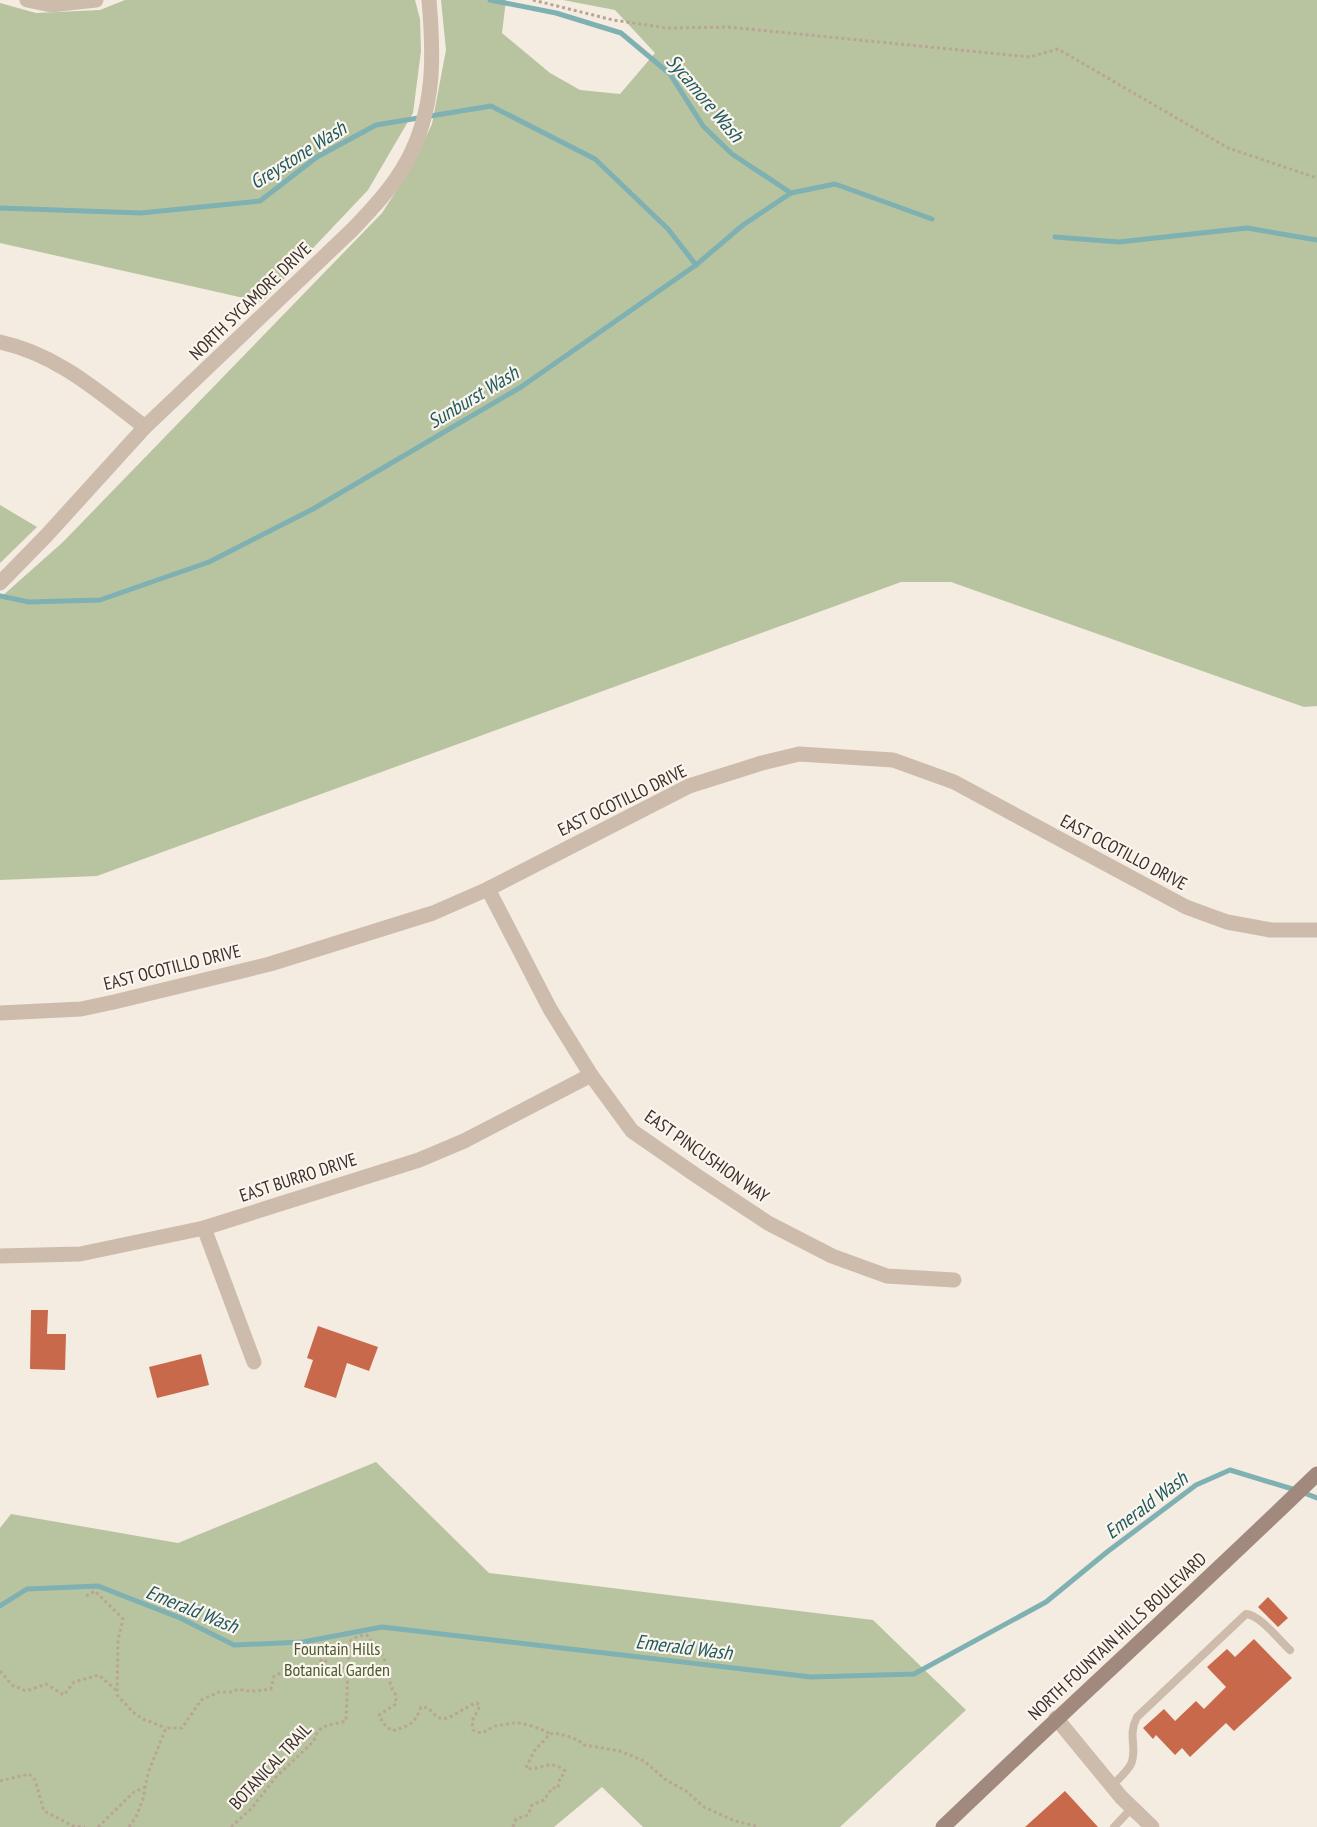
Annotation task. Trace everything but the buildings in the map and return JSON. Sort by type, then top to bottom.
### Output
[{"type":"main road","name":"NORTH FOUNTAIN HILLS BOULEVARD","points":[[943,1827],[1056,1718],[1242,1547],[1317,1473]]},
{"type":"street","points":[[27,0],[51,5],[96,0]]},
{"type":"street","name":"NORTH SYCAMORE DRIVE","points":[[0,583],[146,427],[352,230],[382,197],[406,162],[421,129],[430,92],[434,57],[429,0]]},
{"type":"street","points":[[0,342],[43,355],[79,377],[146,427]]},
{"type":"street","name":"EAST OCOTILLO DRIVE","points":[[0,1013],[81,1009],[258,966],[433,913],[488,889],[689,786],[799,754],[892,760],[954,782],[1186,908],[1227,922],[1271,930],[1317,930]]},
{"type":"street","name":"EAST PINCUSHION WAY","points":[[488,889],[550,1009],[591,1074],[632,1131],[768,1223],[832,1256],[886,1276],[954,1280]]},
{"type":"street","name":"EAST BURRO DRIVE","points":[[0,1256],[80,1254],[204,1228],[418,1160],[464,1142],[591,1074]]},
{"type":"street","points":[[204,1228],[254,1362]]},
{"type":"street","points":[[1056,1718],[1112,1786],[1152,1827]]},
{"type":"lane","points":[[1112,1786],[1131,1763],[1133,1752],[1131,1727],[1137,1717],[1246,1614],[1259,1619],[1290,1650]]},
{"type":"lane","points":[[1114,1827],[1132,1808]]},
{"type":"path","points":[[533,0],[613,20],[667,28],[728,27],[1030,57],[1058,50],[1228,148],[1317,178]]},
{"type":"path","points":[[86,1596],[95,1591],[123,1619],[118,1640],[117,1695],[134,1713],[166,1728],[182,1728],[201,1700],[212,1694],[231,1692],[234,1689],[248,1692],[256,1692],[263,1688],[271,1689],[274,1676],[288,1671],[304,1675],[322,1659],[326,1661],[328,1667],[334,1668],[341,1665],[343,1668],[349,1668]]},
{"type":"path","name":"BOTANICAL TRAIL","points":[[231,1827],[252,1808],[275,1778],[314,1741],[315,1735],[327,1724],[346,1721],[349,1643],[354,1638],[367,1635],[385,1660],[391,1689],[396,1695],[396,1704],[379,1714],[383,1724],[392,1731],[410,1726],[421,1707],[428,1708],[436,1717],[447,1719],[477,1703],[480,1706],[472,1721],[473,1730],[478,1733],[483,1733],[498,1725],[519,1723],[539,1728],[550,1734],[567,1736],[584,1745],[607,1748],[632,1756],[644,1761],[704,1807],[735,1821],[759,1827]]},
{"type":"path","points":[[0,1671],[12,1685],[26,1691],[46,1684],[64,1695],[74,1682],[99,1676],[117,1691]]},
{"type":"path","points":[[129,1827],[136,1817],[148,1773],[166,1728]]},
{"type":"path","points":[[513,1827],[516,1819],[528,1815],[532,1804],[544,1800],[552,1788],[558,1788],[560,1777],[565,1771],[560,1767],[549,1765],[531,1770],[526,1768],[541,1742],[550,1734]]},
{"type":"path","points":[[0,1781],[29,1774],[35,1780],[44,1811],[72,1826],[85,1827]]},
{"type":"path","points":[[98,1827],[134,1792],[145,1787]]},
{"type":"green space","points":[[125,0],[415,0],[420,19],[421,51],[413,113],[368,190],[262,302],[0,243],[0,3],[36,13],[100,10]]},
{"type":"green space","points":[[441,0],[506,0],[502,33],[550,73],[580,90],[620,94],[655,53],[615,10],[563,0],[1317,0],[1317,706],[1304,707],[951,582],[901,582],[97,876],[0,880],[0,598],[63,542],[382,213],[409,171],[432,124],[446,50]]},
{"type":"green space","points":[[0,505],[37,527],[0,563]]},
{"type":"green space","name":"Fountain Hills Botanical Garden","points":[[376,1462],[489,1573],[873,1620],[966,1710],[840,1827],[643,1827],[602,1787],[554,1827],[0,1827],[0,1528],[11,1514],[178,1543]]},
{"type":"waterway","name":"Sycamore Wash","points":[[490,0],[556,13],[621,33],[670,74],[703,126],[732,154],[791,193]]},
{"type":"waterway","name":"Greystone Wash","points":[[0,208],[141,213],[260,201],[317,157],[376,125],[491,106],[595,159],[668,229],[696,265]]},
{"type":"waterway","name":"Sunburst Wash","points":[[0,596],[29,602],[100,600],[209,562],[313,509],[521,387],[696,265],[743,225],[791,193],[835,184],[932,219]]},
{"type":"waterway","points":[[1055,237],[1119,242],[1247,228],[1317,240]]},
{"type":"waterway","name":"Emerald Wash","points":[[0,1606],[27,1589],[98,1586],[180,1618],[234,1645],[303,1642],[382,1627],[811,1677],[914,1674],[1046,1602],[1107,1552],[1196,1485],[1230,1470],[1317,1498]]}]
